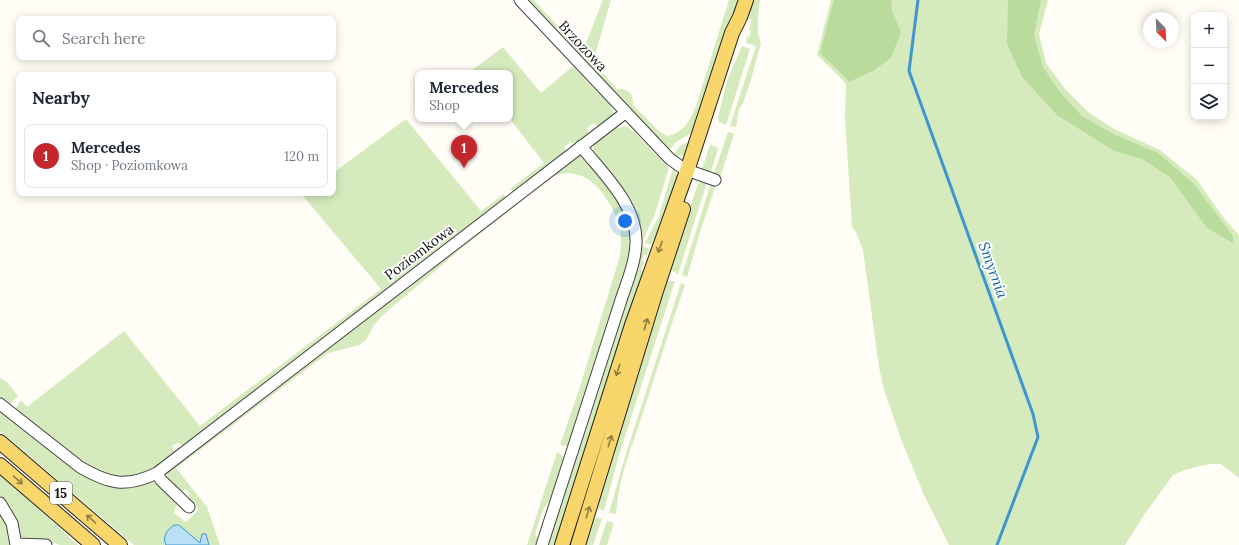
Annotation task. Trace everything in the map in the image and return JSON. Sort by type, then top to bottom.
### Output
[{"type":"main road","points":[[562,545],[632,325],[691,172],[707,140],[738,34],[740,18],[746,0]]},
{"type":"main road","points":[[578,545],[691,172]]},
{"type":"main road","name":"15","points":[[0,442],[120,545]]},
{"type":"main road","name":"15","points":[[0,465],[93,545]]},
{"type":"street","name":"Brzozowa","points":[[520,0],[625,113]]},
{"type":"street","name":"Poziomkowa","points":[[0,404],[80,467],[105,480],[119,483],[147,478],[157,473],[625,113]]},
{"type":"street","points":[[625,113],[667,157],[678,166],[715,180]]},
{"type":"street","points":[[542,545],[627,284],[633,263],[636,244],[636,235],[629,210],[620,194],[581,146]]},
{"type":"street","points":[[157,473],[161,480],[189,507]]},
{"type":"street","points":[[0,503],[12,523],[16,544],[46,545]]},
{"type":"green space","points":[[524,0],[534,0],[582,53],[603,0],[611,0],[593,62],[617,89],[625,89],[630,92],[633,105],[660,132],[668,136],[682,129],[693,114],[729,0],[739,0],[695,131],[693,130],[690,134],[676,142],[668,152]]},
{"type":"green space","points":[[752,0],[760,0],[758,34],[761,43],[750,83],[743,103],[739,109],[736,127],[730,126],[756,46],[746,43],[747,36],[749,37],[751,31],[749,30],[752,20],[749,19]]},
{"type":"green space","points":[[831,0],[1048,0],[1039,34],[1046,63],[1066,90],[1088,112],[1114,129],[1160,150],[1197,180],[1223,217],[1239,235],[1239,478],[1221,464],[1209,464],[1185,470],[1173,475],[1144,515],[1125,545],[949,545],[924,495],[901,439],[884,390],[879,367],[863,250],[856,232],[852,227],[845,118],[846,85],[843,80],[817,55]]},
{"type":"green space","points":[[834,0],[891,0],[892,11],[901,32],[891,58],[873,71],[849,82],[820,53]]},
{"type":"green space","points":[[1008,0],[1041,0],[1034,35],[1043,67],[1060,92],[1082,116],[1115,135],[1158,153],[1194,184],[1233,236],[1233,243],[1207,228],[1170,177],[1142,159],[1114,151],[1057,115],[1022,77],[1007,44]]},
{"type":"green space","points":[[742,46],[750,49],[726,125],[719,122],[718,117],[728,78]]},
{"type":"green space","points":[[503,47],[541,93],[573,66],[611,105],[614,114],[604,124],[597,126],[594,123],[587,128],[589,134],[576,145],[571,142],[564,147],[566,152],[515,193],[510,189],[544,163],[512,122],[513,70],[472,70]]},
{"type":"green space","points":[[406,119],[481,211],[504,194],[506,199],[184,446],[177,443],[172,446],[175,453],[154,469],[139,475],[120,478],[94,472],[15,410],[21,400],[27,407],[124,331],[200,426],[381,289],[303,196],[336,196],[336,171]]},
{"type":"green space","points":[[616,125],[618,128],[626,126],[631,129],[669,168],[655,214],[642,242],[640,242],[593,150],[595,142]]},
{"type":"green space","points":[[728,132],[734,134],[720,178],[713,176]]},
{"type":"green space","points":[[692,140],[685,155],[673,155],[681,145]]},
{"type":"green space","points":[[710,145],[717,147],[718,149],[710,175],[702,169]]},
{"type":"green space","points":[[575,156],[582,156],[587,160],[625,211],[630,226],[632,253],[569,445],[560,445],[578,393],[620,256],[621,242],[619,223],[607,199],[588,179],[581,175],[572,173],[553,176],[467,244],[384,314],[374,325],[366,340],[359,345],[328,353],[176,468],[207,507],[220,545],[134,545],[0,431],[0,407],[96,481],[102,484],[116,487],[150,481],[158,483],[177,503],[174,513],[186,522],[199,509],[190,502],[189,493],[185,489],[179,492],[169,482],[167,474],[169,470]]},
{"type":"green space","points":[[673,168],[679,178],[666,216],[651,245],[645,243],[659,216]]},
{"type":"green space","points":[[700,182],[707,182],[678,274],[672,271],[670,267],[698,184]]},
{"type":"green space","points":[[711,183],[716,185],[687,277],[682,275]]},
{"type":"green space","points":[[640,245],[649,249],[647,255],[644,255],[642,261],[644,262],[641,271],[642,279],[557,545],[544,545]]},
{"type":"green space","points":[[668,281],[675,281],[619,455],[604,511],[598,508],[597,505],[665,285]]},
{"type":"green space","points":[[681,283],[685,285],[626,463],[617,501],[616,514],[609,513],[625,457]]},
{"type":"green space","points":[[0,378],[7,382],[18,396],[10,404],[6,404],[0,400]]},
{"type":"green space","points":[[557,452],[564,457],[566,462],[553,499],[546,505],[535,534],[539,541],[537,545],[527,545]]},
{"type":"green space","points":[[0,474],[78,545],[60,545],[45,540],[20,537],[14,514],[0,496]]},
{"type":"green space","points":[[0,510],[7,524],[12,545],[0,545]]},
{"type":"green space","points":[[597,518],[602,519],[593,545],[584,545],[591,522]]},
{"type":"green space","points":[[607,521],[614,523],[607,545],[599,545]]},
{"type":"water","points":[[174,525],[179,525],[200,543],[202,534],[206,534],[209,545],[166,545],[165,536],[169,529]]},
{"type":"waterway","name":"Smyrnia","points":[[918,0],[909,71],[1033,414],[1038,437],[997,545]]},
{"type":"place","name":"Mercedes","points":[[464,168]]}]
